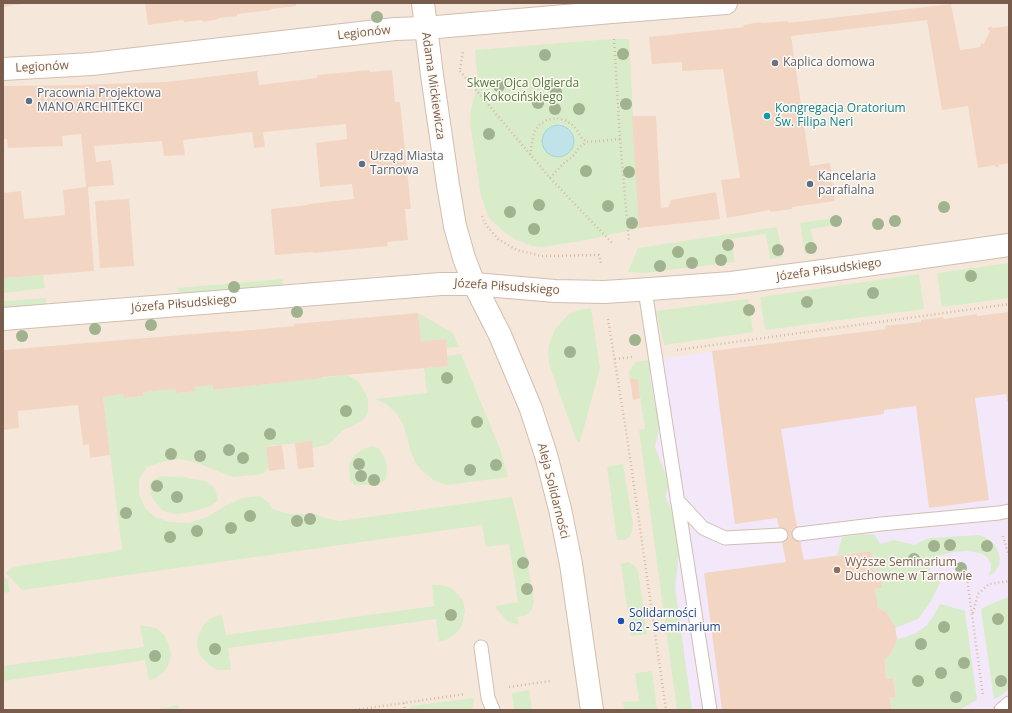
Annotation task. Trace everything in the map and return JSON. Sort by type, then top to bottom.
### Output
[{"type":"street","name":"Adama Mickiewicza","points":[[423,3],[425,28],[455,226],[464,258],[474,284]]},
{"type":"street","name":"Legionów","points":[[3,69],[92,64],[395,30],[726,3]]},
{"type":"street","name":"Józefa Piłsudskiego","points":[[3,319],[441,284],[474,284],[555,291],[604,292],[645,290],[815,272],[1009,245]]},
{"type":"street","name":"Aleja Solidarności","points":[[474,284],[500,335],[531,409],[546,455],[560,509],[571,564],[592,710]]},
{"type":"lane","points":[[645,290],[710,710]]},
{"type":"lane","points":[[677,500],[704,528],[725,538],[781,535]]},
{"type":"lane","points":[[798,534],[1009,511]]},
{"type":"lane","points":[[481,647],[490,700],[482,710]]},
{"type":"lane","points":[[1001,710],[1009,703]]},
{"type":"path","points":[[612,12],[620,139],[629,242]]},
{"type":"path","points":[[461,78],[460,71],[463,51]]},
{"type":"path","points":[[460,71],[550,178],[613,244]]},
{"type":"path","points":[[530,155],[534,132],[540,124],[547,120],[556,118],[565,120],[574,126],[582,138],[587,142]]},
{"type":"path","points":[[550,178],[581,146],[587,142],[620,139]]},
{"type":"path","points":[[482,214],[486,225],[498,238],[518,250],[541,256],[599,255]]},
{"type":"path","points":[[615,359],[1009,304]]},
{"type":"path","points":[[608,317],[666,710]]},
{"type":"path","points":[[967,578],[984,702]]},
{"type":"path","points":[[972,616],[978,594],[989,584],[1009,581]]},
{"type":"path","points":[[355,710],[404,703],[490,700],[550,681]]},
{"type":"path","points":[[404,703],[405,710]]},
{"type":"shaded area","points":[[3,3],[1009,3],[1009,710],[3,710]]},
{"type":"shaded area","name":"Wyższe Seminarium Duchowne w Tarnowie","points":[[1009,312],[1009,710],[687,710],[635,362],[885,329],[885,326],[921,322],[921,320],[943,317],[944,319],[977,314],[977,316]]},
{"type":"green space","name":"Skwer Ojca Olgierda Kokocińskiego","points":[[611,39],[629,39],[639,228],[587,240],[543,247],[532,246],[515,239],[503,231],[489,218],[481,196],[470,123],[471,109],[478,84],[475,50]],"holes":[[[560,124],[569,128],[574,137],[549,127]]]},
{"type":"green space","points":[[840,217],[841,224],[811,229],[815,252],[805,254],[800,223]]},
{"type":"green space","points":[[777,227],[783,257],[770,259],[766,234],[731,239],[735,262],[644,273],[628,272],[638,248]]},
{"type":"green space","points":[[1009,263],[1009,298],[942,307],[937,273]]},
{"type":"green space","points":[[919,274],[924,309],[765,330],[760,297]]},
{"type":"green space","points":[[43,275],[45,288],[3,293],[3,278]]},
{"type":"green space","points":[[283,279],[281,287],[183,295],[177,288]]},
{"type":"green space","points":[[46,298],[46,306],[3,309],[3,301]]},
{"type":"green space","points":[[748,299],[753,332],[664,345],[656,311]]},
{"type":"green space","points":[[591,308],[600,368],[580,442],[578,442],[550,367],[548,355],[549,345],[555,329],[569,314],[578,310]]},
{"type":"green space","points":[[418,313],[453,333],[459,347],[447,348],[445,339],[421,341]]},
{"type":"green space","points":[[461,354],[500,449],[508,477],[447,485],[435,481],[421,470],[412,455],[403,424],[396,413],[386,404],[375,399],[427,393],[424,368],[448,366],[447,356]]},
{"type":"green space","points":[[650,360],[650,378],[659,425],[655,446],[666,475],[668,487],[665,497],[674,516],[679,537],[675,587],[692,710],[677,710],[639,430],[645,429],[638,379],[630,379],[629,372],[635,362]]},
{"type":"green space","points":[[347,375],[359,382],[368,399],[368,412],[363,420],[343,430],[327,445],[312,448],[311,442],[266,446],[269,467],[263,474],[232,477],[195,462],[179,459],[162,462],[147,467],[139,479],[139,494],[145,508],[155,517],[169,522],[189,523],[207,517],[242,498],[259,496],[268,502],[272,509],[289,514],[315,514],[340,521],[512,497],[527,559],[534,603],[529,613],[517,617],[519,625],[505,619],[496,606],[518,602],[509,544],[486,547],[482,525],[22,590],[6,573],[13,567],[122,550],[103,397],[123,394],[124,398],[143,396],[143,392],[176,389],[177,393],[196,391],[195,387],[213,385],[214,390]]},
{"type":"green space","points":[[371,446],[378,448],[385,458],[387,469],[386,479],[378,485],[354,485],[350,479],[349,464],[354,456],[360,451]]},
{"type":"green space","points":[[623,464],[633,524],[632,532],[629,537],[625,540],[617,540],[607,467]]},
{"type":"green space","points":[[162,476],[184,477],[205,481],[215,488],[218,500],[211,506],[195,511],[177,514],[162,510],[152,498],[150,485],[153,480]]},
{"type":"green space","points":[[864,534],[875,535],[880,544],[894,540],[915,545],[930,538],[979,535],[987,538],[995,545],[1000,559],[999,565],[994,573],[988,576],[991,570],[991,564],[987,557],[980,553],[966,551],[941,555],[933,560],[930,565],[932,576],[935,578],[943,577],[931,601],[918,619],[895,628],[886,612],[878,608],[875,589],[882,588],[879,570],[874,571],[871,551],[837,555],[842,537]]},
{"type":"green space","points":[[628,562],[634,565],[638,570],[647,634],[631,636],[621,564]]},
{"type":"green space","points":[[3,575],[8,581],[10,592],[3,593]]},
{"type":"green space","points":[[432,585],[450,587],[463,600],[465,611],[462,625],[459,630],[446,640],[439,642],[436,619],[228,648],[231,670],[218,670],[209,665],[200,655],[197,647],[198,637],[202,627],[208,620],[214,617],[222,615],[226,635],[434,606]]},
{"type":"green space","points":[[1009,597],[1009,688],[1001,696],[994,699],[981,609]]},
{"type":"green space","points":[[940,604],[965,611],[977,700],[959,710],[892,710],[890,698],[896,696],[893,678],[886,679],[885,660],[892,652],[897,639],[918,632],[927,625]]},
{"type":"green space","points":[[140,626],[156,628],[165,636],[171,655],[168,666],[163,673],[149,681],[145,660],[3,681],[3,666],[144,647]]},
{"type":"green space","points":[[652,671],[657,710],[624,710],[623,702],[639,701],[635,673]]},
{"type":"green space","points":[[529,690],[532,710],[514,710],[512,693]]},
{"type":"green space","points":[[474,698],[472,710],[409,710],[411,706]]},
{"type":"green space","points":[[178,705],[179,710],[153,710]]},
{"type":"water","points":[[555,125],[561,125],[570,129],[574,141],[570,153],[561,157],[555,157],[546,153],[542,144],[542,138],[546,129]]},
{"type":"building","points":[[3,3],[22,3],[22,4],[3,7]]},
{"type":"building","points":[[145,3],[296,3],[296,6],[237,14],[237,16],[203,22],[202,20],[184,22],[183,20],[148,25]]},
{"type":"building","points":[[951,4],[960,50],[980,47],[981,43],[984,44],[990,31],[987,29],[991,26],[993,28],[1009,26],[1009,163],[998,165],[999,167],[995,167],[995,165],[978,168],[968,106],[942,110],[927,20],[791,36],[810,166],[830,163],[835,201],[792,207],[792,209],[770,212],[770,210],[727,218],[721,180],[740,178],[723,69],[682,71],[682,62],[652,64],[649,37],[744,27],[743,25],[761,22],[788,21],[788,23]]},
{"type":"building","points":[[370,70],[370,72],[392,70],[395,102],[400,102],[411,209],[405,209],[408,240],[387,242],[388,246],[275,255],[271,209],[354,199],[352,184],[320,187],[316,143],[347,139],[346,124],[263,132],[265,147],[254,148],[252,132],[183,140],[185,155],[164,156],[162,141],[94,146],[96,162],[111,160],[114,185],[88,187],[94,271],[3,278],[3,193],[21,191],[24,219],[65,215],[63,190],[86,187],[81,134],[62,136],[63,146],[8,148],[7,139],[3,139],[3,86],[166,82],[257,71],[259,85],[317,78],[317,75]]},
{"type":"building","points":[[632,116],[656,116],[661,208],[668,207],[671,200],[716,192],[720,219],[639,228]]},
{"type":"building","points":[[129,199],[134,266],[100,268],[95,201]]},
{"type":"building","points":[[1009,312],[1009,401],[1007,401],[1006,394],[975,398],[989,500],[929,508],[916,406],[884,410],[884,414],[781,429],[795,516],[804,560],[871,551],[874,571],[879,570],[882,588],[875,589],[878,608],[886,612],[895,626],[897,639],[892,652],[885,660],[886,679],[893,678],[896,697],[890,698],[892,710],[722,710],[704,573],[786,562],[777,518],[735,524],[712,351],[885,329],[885,326],[921,322],[921,320],[943,317],[944,319],[977,314],[977,316]]},
{"type":"building","points":[[418,313],[421,341],[446,339],[448,366],[322,377],[213,390],[213,385],[195,387],[196,391],[176,393],[176,389],[143,392],[143,396],[124,398],[123,394],[103,397],[110,455],[90,458],[89,444],[83,445],[78,405],[18,411],[19,428],[3,430],[3,350],[230,332],[294,326],[294,324]]},
{"type":"building","points":[[630,379],[638,379],[640,398],[633,400]]},
{"type":"building","points":[[312,441],[314,467],[298,469],[295,443]]},
{"type":"building","points":[[282,445],[285,469],[269,471],[266,447]]},
{"type":"place","name":"Kaplica domowa","points":[[775,63]]},
{"type":"place","name":"Pracownia Projektowa MANO ARCHITEKCI","points":[[29,101]]},
{"type":"place","name":"Kongregacja Oratorium Św. Filipa Neri","points":[[767,116]]},
{"type":"place","name":"Urząd Miasta Tarnowa","points":[[362,164]]},
{"type":"place","name":"Kancelaria parafialna","points":[[810,184]]},
{"type":"place","name":"Wyższe Seminarium Duchowne w Tarnowie","points":[[837,570]]},
{"type":"place","name":"Solidarności 02 - Seminarium","points":[[621,621]]}]
